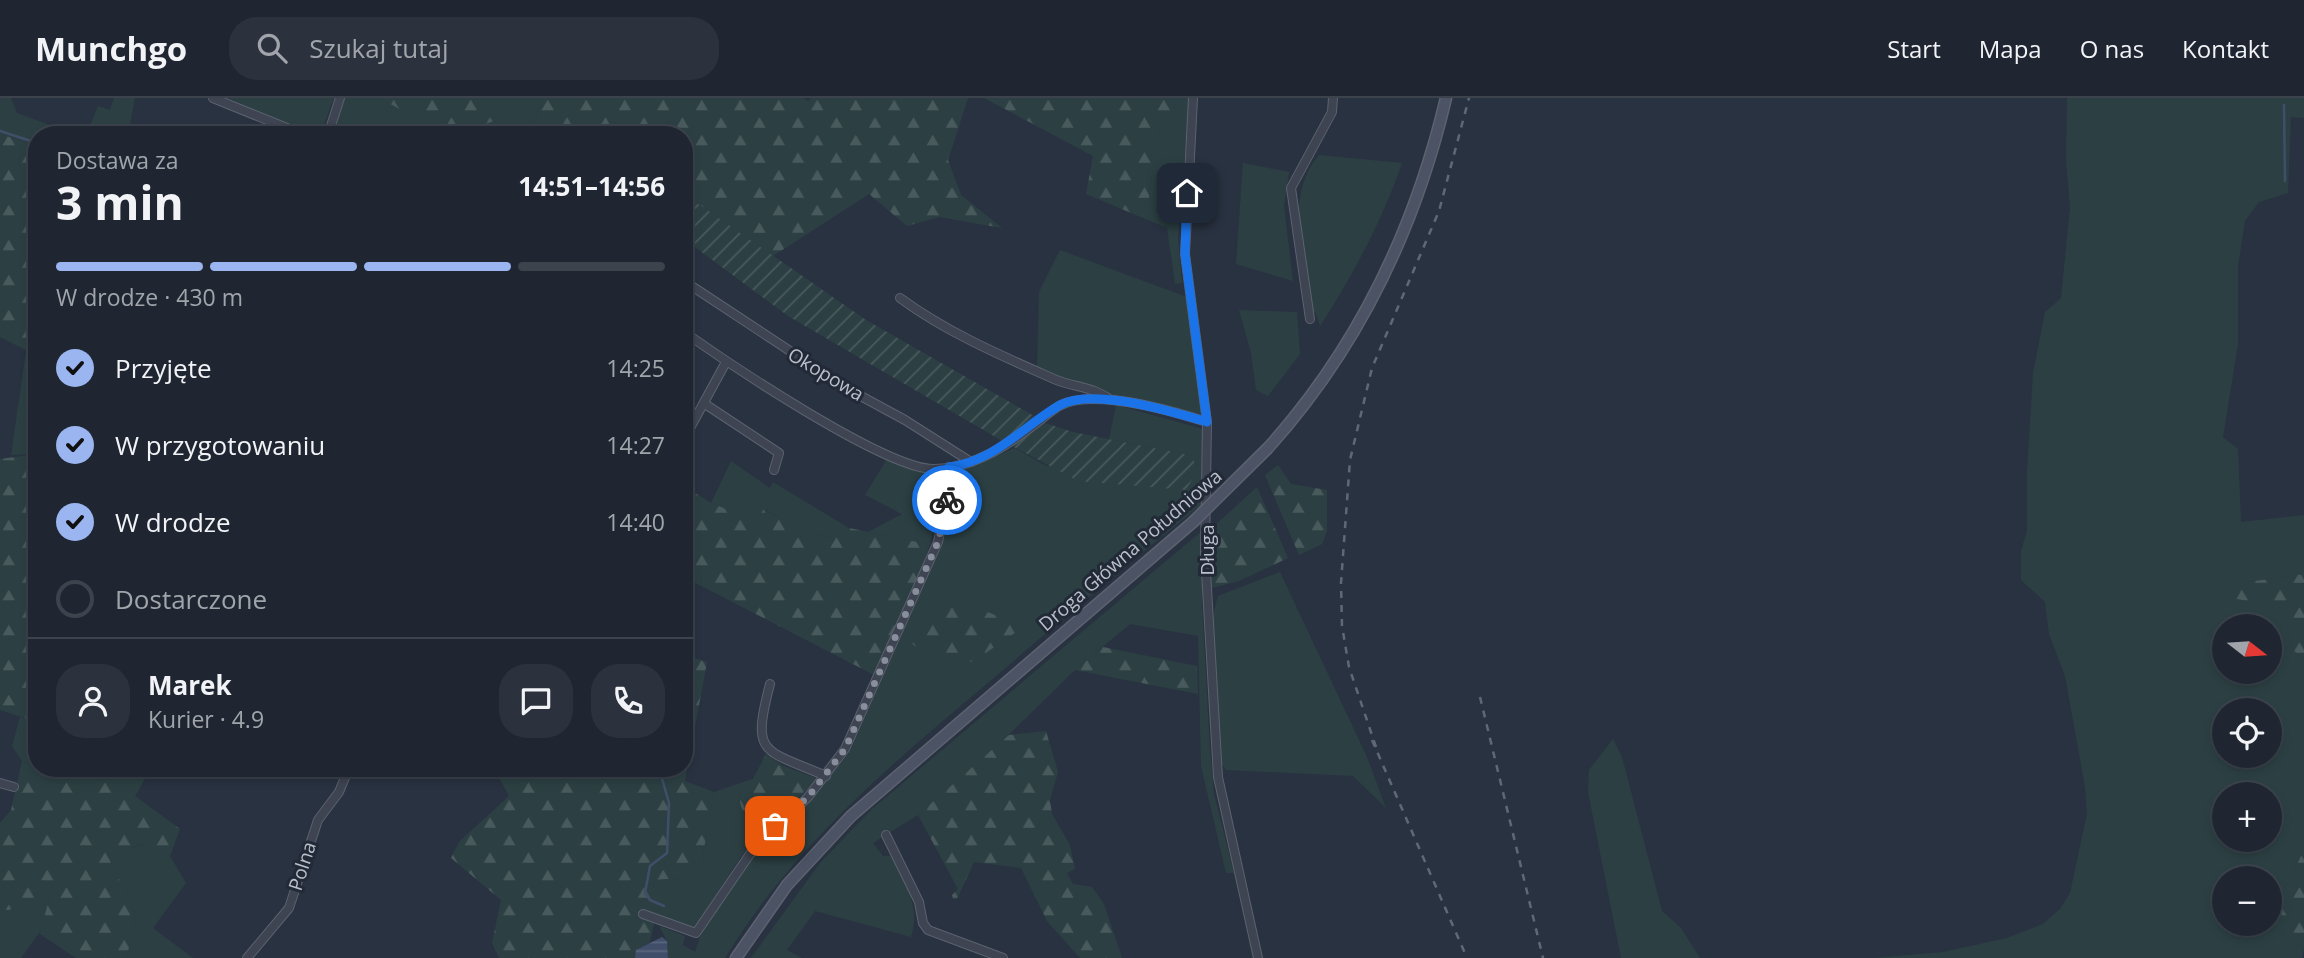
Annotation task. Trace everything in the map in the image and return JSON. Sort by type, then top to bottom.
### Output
[{"type":"main road","name":"Droga Główna Południowa","points":[[736,958],[788,885],[859,808],[1193,522],[1268,448],[1333,366],[1378,289],[1419,193],[1446,98]]},
{"type":"street","points":[[213,98],[282,126]]},
{"type":"street","points":[[331,126],[340,98]]},
{"type":"street","name":"Długa","points":[[1193,98],[1185,254],[1207,422],[1205,554],[1218,778],[1258,958]]},
{"type":"street","points":[[1310,319],[1291,188],[1332,112],[1334,98]]},
{"type":"street","name":"Okopowa","points":[[693,287],[836,382],[971,462]]},
{"type":"street","points":[[900,298],[976,343],[1057,380],[1101,392],[1109,399]]},
{"type":"street","points":[[693,338],[726,362],[840,430],[899,459],[933,469],[971,462],[1007,445],[1063,404],[1109,399],[1157,407],[1207,422]]},
{"type":"street","points":[[693,424],[726,362]]},
{"type":"street","points":[[705,404],[779,453],[774,470]]},
{"type":"street","points":[[643,914],[696,933],[750,854],[826,776],[845,749],[938,542],[947,497],[949,467]]},
{"type":"street","points":[[770,684],[760,729],[762,739],[773,753],[826,776]]},
{"type":"street","name":"Polna","points":[[247,958],[289,908],[318,820],[339,792],[345,777]]},
{"type":"street","points":[[0,783],[14,787]]},
{"type":"street","points":[[886,835],[919,902],[923,923],[928,930],[1003,958]]},
{"type":"green space","points":[[0,98],[11,98],[17,113],[52,126],[28,126],[28,143],[0,134]]},
{"type":"green space","points":[[114,98],[135,98],[130,126],[90,126],[98,106],[110,110]]},
{"type":"green space","points":[[228,98],[334,98],[323,126],[292,126]]},
{"type":"green space","points":[[345,98],[543,98],[533,126],[336,126]]},
{"type":"green space","points":[[380,98],[505,98],[497,120],[480,126],[446,126],[401,110]]},
{"type":"green space","points":[[543,98],[803,98],[808,101],[811,98],[968,98],[948,160],[961,195],[1002,228],[940,217],[907,226],[869,194],[773,256],[693,200],[693,126],[533,126]]},
{"type":"green space","points":[[984,98],[1175,98],[1174,110],[1159,123],[1149,198],[1167,228],[1086,194],[1093,156]]},
{"type":"green space","points":[[1175,98],[1188,98],[1189,103],[1178,238],[1182,283],[1175,284],[1167,228],[1149,198],[1159,123],[1174,110]]},
{"type":"green space","points":[[2067,98],[2304,98],[2304,118],[2291,117],[2288,193],[2259,202],[2245,221],[2238,266],[2238,344],[2223,437],[2238,449],[2241,522],[2304,515],[2304,574],[2247,582],[2233,598],[2282,608],[2294,651],[2304,659],[2304,850],[2282,894],[2282,866],[2212,866],[2212,936],[2282,936],[2282,927],[2284,945],[2304,948],[2302,958],[1873,958],[1943,952],[2007,938],[2043,924],[2060,909],[2070,893],[2087,814],[2085,787],[2065,676],[2049,634],[2045,602],[2021,580],[2021,551],[2027,531],[2027,472],[2033,373],[2045,312],[2061,298],[2070,208],[2066,160]]},
{"type":"green space","points":[[0,134],[28,143],[28,351],[0,337]]},
{"type":"green space","points":[[1319,155],[1402,163],[1366,247],[1320,326],[1316,313],[1310,310],[1299,229],[1302,189],[1308,171]]},
{"type":"green space","points":[[1243,163],[1289,172],[1284,206],[1293,281],[1236,264]]},
{"type":"green space","points":[[693,200],[866,320],[1034,416],[1004,442],[788,316],[693,246]]},
{"type":"green space","points":[[1060,250],[1187,297],[1202,413],[1111,396],[1103,389],[1060,378],[1037,368],[1039,292]]},
{"type":"green space","points":[[1239,310],[1297,312],[1300,354],[1268,396],[1256,390],[1251,353]]},
{"type":"green space","points":[[27,344],[28,454],[11,455]]},
{"type":"green space","points":[[1116,405],[1203,429],[1202,504],[1094,592],[845,809],[782,879],[725,958],[668,958],[667,941],[659,926],[685,936],[683,945],[695,952],[702,931],[754,855],[806,805],[849,753],[942,545],[952,502],[953,472],[1015,448],[1046,466],[1194,476],[1193,456],[1109,439]]},
{"type":"green space","points":[[1042,422],[1073,432],[1194,456],[1194,476],[1186,490],[1078,481],[1012,446]]},
{"type":"green space","points":[[28,455],[28,719],[0,710],[0,459]]},
{"type":"green space","points":[[887,459],[923,473],[944,474],[944,495],[923,567],[927,544],[868,532],[902,514],[865,495]]},
{"type":"green space","points":[[731,461],[770,488],[773,482],[849,528],[829,538],[783,520],[765,509],[756,521],[711,503]]},
{"type":"green space","points":[[1278,465],[1291,484],[1327,490],[1327,531],[1322,544],[1299,555],[1265,475]]},
{"type":"green space","points":[[1257,487],[1288,558],[1239,581],[1211,588],[1212,528]]},
{"type":"green space","points":[[693,492],[711,503],[756,521],[764,509],[783,520],[829,538],[849,528],[927,544],[923,567],[876,676],[693,582]]},
{"type":"green space","points":[[1203,530],[1202,603],[1210,751],[1214,794],[1234,873],[1226,873],[1201,766],[1198,636],[1130,624],[1075,670],[975,768],[918,815],[873,843],[883,856],[891,856],[910,895],[914,915],[911,937],[815,911],[787,950],[802,958],[751,958],[820,863],[872,809]]},
{"type":"green space","points":[[1280,572],[1367,757],[1386,808],[1353,776],[1226,770],[1221,763],[1212,655],[1214,613],[1218,596]]},
{"type":"green space","points":[[2304,574],[2304,659],[2294,651],[2282,608],[2232,598],[2247,582]]},
{"type":"green space","points":[[947,597],[1025,626],[974,661],[951,667],[912,644]]},
{"type":"green space","points":[[1103,647],[1197,666],[1198,694],[1075,670]]},
{"type":"green space","points":[[693,658],[707,662],[693,738]]},
{"type":"green space","points":[[20,717],[28,719],[28,762],[22,761],[12,746]]},
{"type":"green space","points":[[1046,731],[1058,772],[1050,800],[1052,814],[1070,845],[1075,869],[1067,873],[1073,884],[1092,887],[1104,904],[1122,958],[1080,958],[1047,921],[1021,868],[974,862],[957,899],[953,899],[952,895],[958,889],[918,815],[1009,735]]},
{"type":"green space","points":[[1613,739],[1622,757],[1662,911],[1681,928],[1700,958],[1621,958],[1588,792],[1589,770]]},
{"type":"green space","points":[[766,754],[781,765],[818,779],[763,832],[743,811],[739,792],[740,783],[753,779]]},
{"type":"green space","points":[[22,761],[28,762],[28,777],[146,777],[135,796],[180,829],[170,856],[143,844],[109,855],[134,909],[133,934],[125,958],[76,958],[40,934],[51,891],[9,910],[0,910],[0,823],[11,810]]},
{"type":"green space","points":[[499,777],[686,777],[685,781],[714,792],[701,866],[682,878],[653,880],[657,912],[650,942],[637,950],[635,958],[499,958],[492,943],[501,900],[451,858],[459,842],[509,796]]},
{"type":"green space","points":[[740,783],[743,811],[763,832],[740,858],[694,929],[656,916],[653,880],[682,878],[701,866],[714,792]]},
{"type":"green space","points":[[144,844],[170,856],[186,883],[153,928],[193,958],[125,958],[133,934],[134,909],[109,855]]},
{"type":"green space","points":[[2304,850],[2304,948],[2284,945],[2282,894]]},
{"type":"green space","points":[[51,890],[42,929],[21,958],[0,958],[0,910],[9,910]]},
{"type":"water","points":[[662,937],[667,941],[668,958],[635,958],[636,950]]},
{"type":"waterway","points":[[2284,105],[2285,181]]},
{"type":"waterway","points":[[0,131],[28,140]]},
{"type":"waterway","points":[[662,777],[669,803],[667,853],[650,866],[645,893],[650,900],[664,906]]},
{"type":"railway","points":[[1376,747],[1349,667],[1342,626],[1341,583],[1350,460],[1372,368],[1439,211],[1469,98]]},
{"type":"railway","points":[[1480,697],[1543,958]]},
{"type":"railway","points":[[1372,740],[1467,958]]},
{"type":"way so far","points":[[775,826],[808,797],[845,749],[919,589],[938,542],[947,500]]},
{"type":"route","points":[[947,500],[949,467],[963,466],[1007,445],[1063,404],[1109,399],[1157,407],[1207,422],[1205,388],[1185,254],[1187,193]]}]
